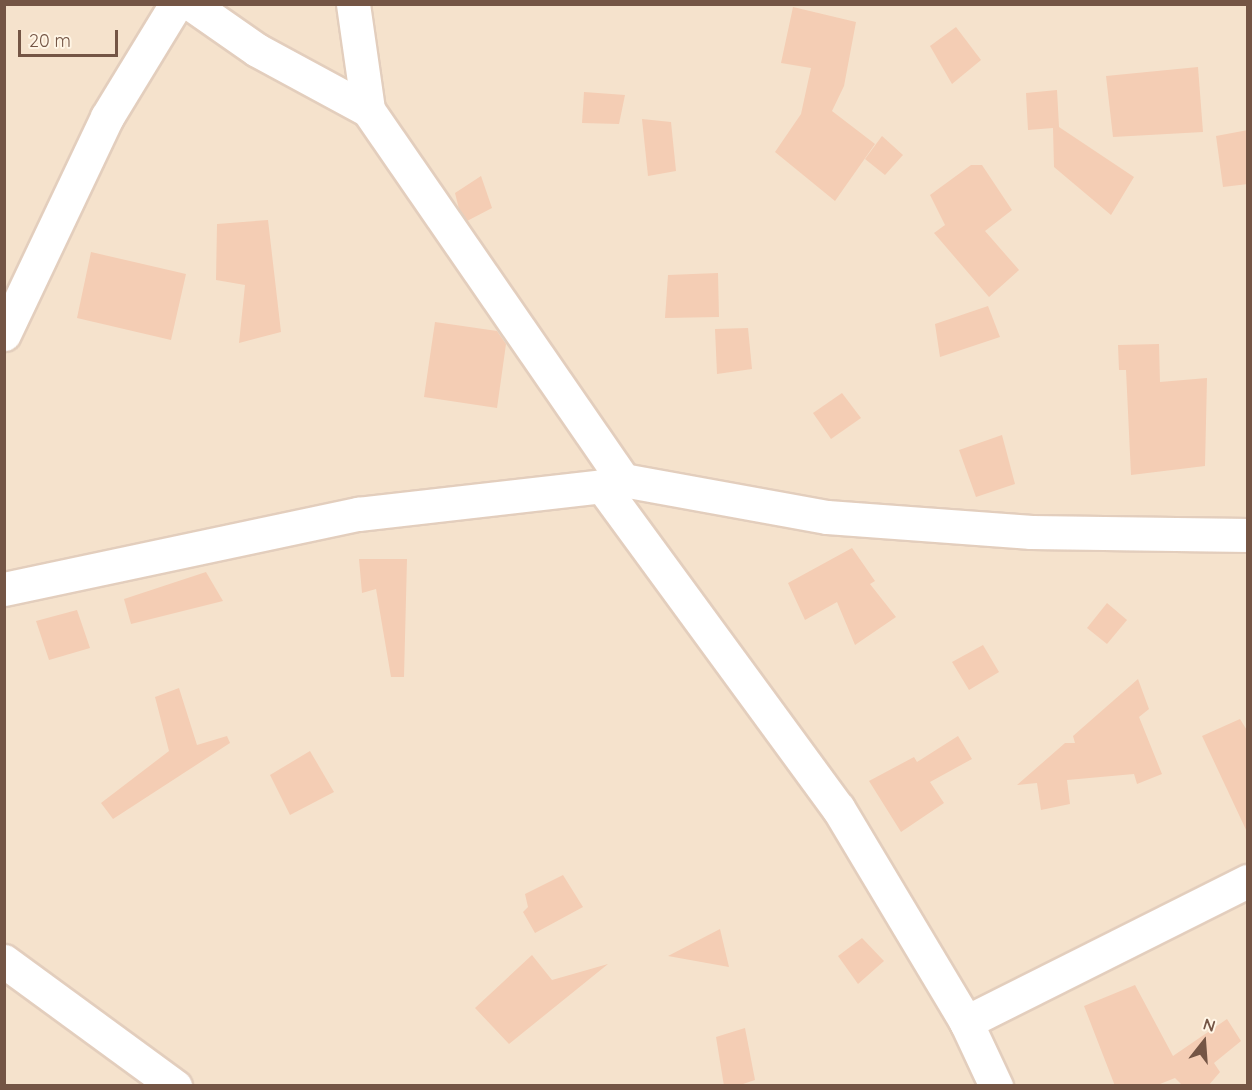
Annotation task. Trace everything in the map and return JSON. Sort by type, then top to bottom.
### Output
[{"type":"street","points":[[4,334],[107,117],[176,4]]},
{"type":"street","points":[[191,4],[257,50],[368,110]]},
{"type":"street","points":[[353,4],[368,110],[612,483],[838,808],[966,1022],[996,1086]]},
{"type":"street","points":[[4,589],[358,514],[612,483],[827,517],[1031,532],[1248,535]]},
{"type":"street","points":[[966,1022],[1248,882]]},
{"type":"street","points":[[4,961],[175,1086]]},
{"type":"shaded area","points":[[5,5],[1247,5],[1247,1085],[5,1085]]},
{"type":"building","points":[[793,7],[856,22],[844,86],[832,111],[875,144],[835,201],[775,152],[801,114],[811,68],[781,63]]},
{"type":"building","points":[[956,27],[981,60],[952,84],[930,46]]},
{"type":"building","points":[[1198,67],[1203,132],[1113,137],[1106,76]]},
{"type":"building","points":[[1057,90],[1059,127],[1134,177],[1111,215],[1054,167],[1053,128],[1028,130],[1026,93]]},
{"type":"building","points":[[584,92],[625,95],[619,124],[582,123]]},
{"type":"building","points":[[642,119],[671,122],[676,171],[648,176]]},
{"type":"building","points":[[1248,130],[1248,184],[1223,187],[1216,136]]},
{"type":"building","points":[[882,136],[903,155],[885,175],[865,159]]},
{"type":"building","points":[[971,165],[982,165],[1012,210],[985,231],[1019,270],[989,297],[934,233],[945,225],[930,195]]},
{"type":"building","points":[[481,176],[492,208],[467,221],[459,209],[455,193]]},
{"type":"building","points":[[268,220],[281,332],[239,343],[245,285],[216,280],[217,224]]},
{"type":"building","points":[[91,252],[186,274],[171,340],[77,318]]},
{"type":"building","points":[[718,273],[719,317],[665,318],[668,275]]},
{"type":"building","points":[[988,306],[1000,337],[940,357],[935,324]]},
{"type":"building","points":[[435,322],[497,331],[506,344],[497,408],[424,397]]},
{"type":"building","points":[[748,328],[752,369],[717,374],[715,329]]},
{"type":"building","points":[[1159,344],[1160,382],[1207,378],[1205,466],[1131,475],[1126,370],[1119,370],[1118,345]]},
{"type":"building","points":[[842,393],[861,418],[831,439],[813,413]]},
{"type":"building","points":[[1002,435],[1015,484],[976,497],[959,450]]},
{"type":"building","points":[[852,548],[875,581],[870,584],[896,617],[855,645],[837,602],[805,620],[788,583]]},
{"type":"building","points":[[359,559],[407,559],[404,677],[391,677],[376,589],[362,593]]},
{"type":"building","points":[[206,572],[223,601],[131,624],[124,599]]},
{"type":"building","points":[[1107,603],[1127,620],[1107,644],[1087,628]]},
{"type":"building","points":[[77,610],[90,648],[49,660],[36,621]]},
{"type":"building","points":[[983,645],[999,672],[969,690],[952,662]]},
{"type":"building","points":[[1138,679],[1149,709],[1139,717],[1162,774],[1137,784],[1134,774],[1067,780],[1070,804],[1041,810],[1037,783],[1017,785],[1065,743],[1075,743],[1073,736]]},
{"type":"building","points":[[179,688],[197,745],[227,736],[230,743],[113,819],[101,803],[169,751],[155,697]]},
{"type":"building","points":[[1240,719],[1248,732],[1248,834],[1202,736]]},
{"type":"building","points":[[958,736],[972,759],[930,782],[944,803],[901,832],[869,781],[914,757],[917,762]]},
{"type":"building","points":[[310,751],[334,792],[290,815],[270,775]]},
{"type":"building","points":[[563,875],[583,907],[535,933],[523,912],[528,907],[525,894]]},
{"type":"building","points":[[720,929],[729,967],[668,956]]},
{"type":"building","points":[[862,938],[884,961],[858,984],[838,956]]},
{"type":"building","points":[[532,955],[552,980],[608,964],[509,1044],[475,1008]]},
{"type":"building","points":[[1135,985],[1173,1056],[1227,1019],[1241,1041],[1214,1063],[1220,1072],[1208,1086],[1183,1086],[1175,1078],[1155,1086],[1115,1086],[1084,1006]]},
{"type":"building","points":[[745,1028],[755,1080],[737,1086],[724,1086],[716,1037]]}]
